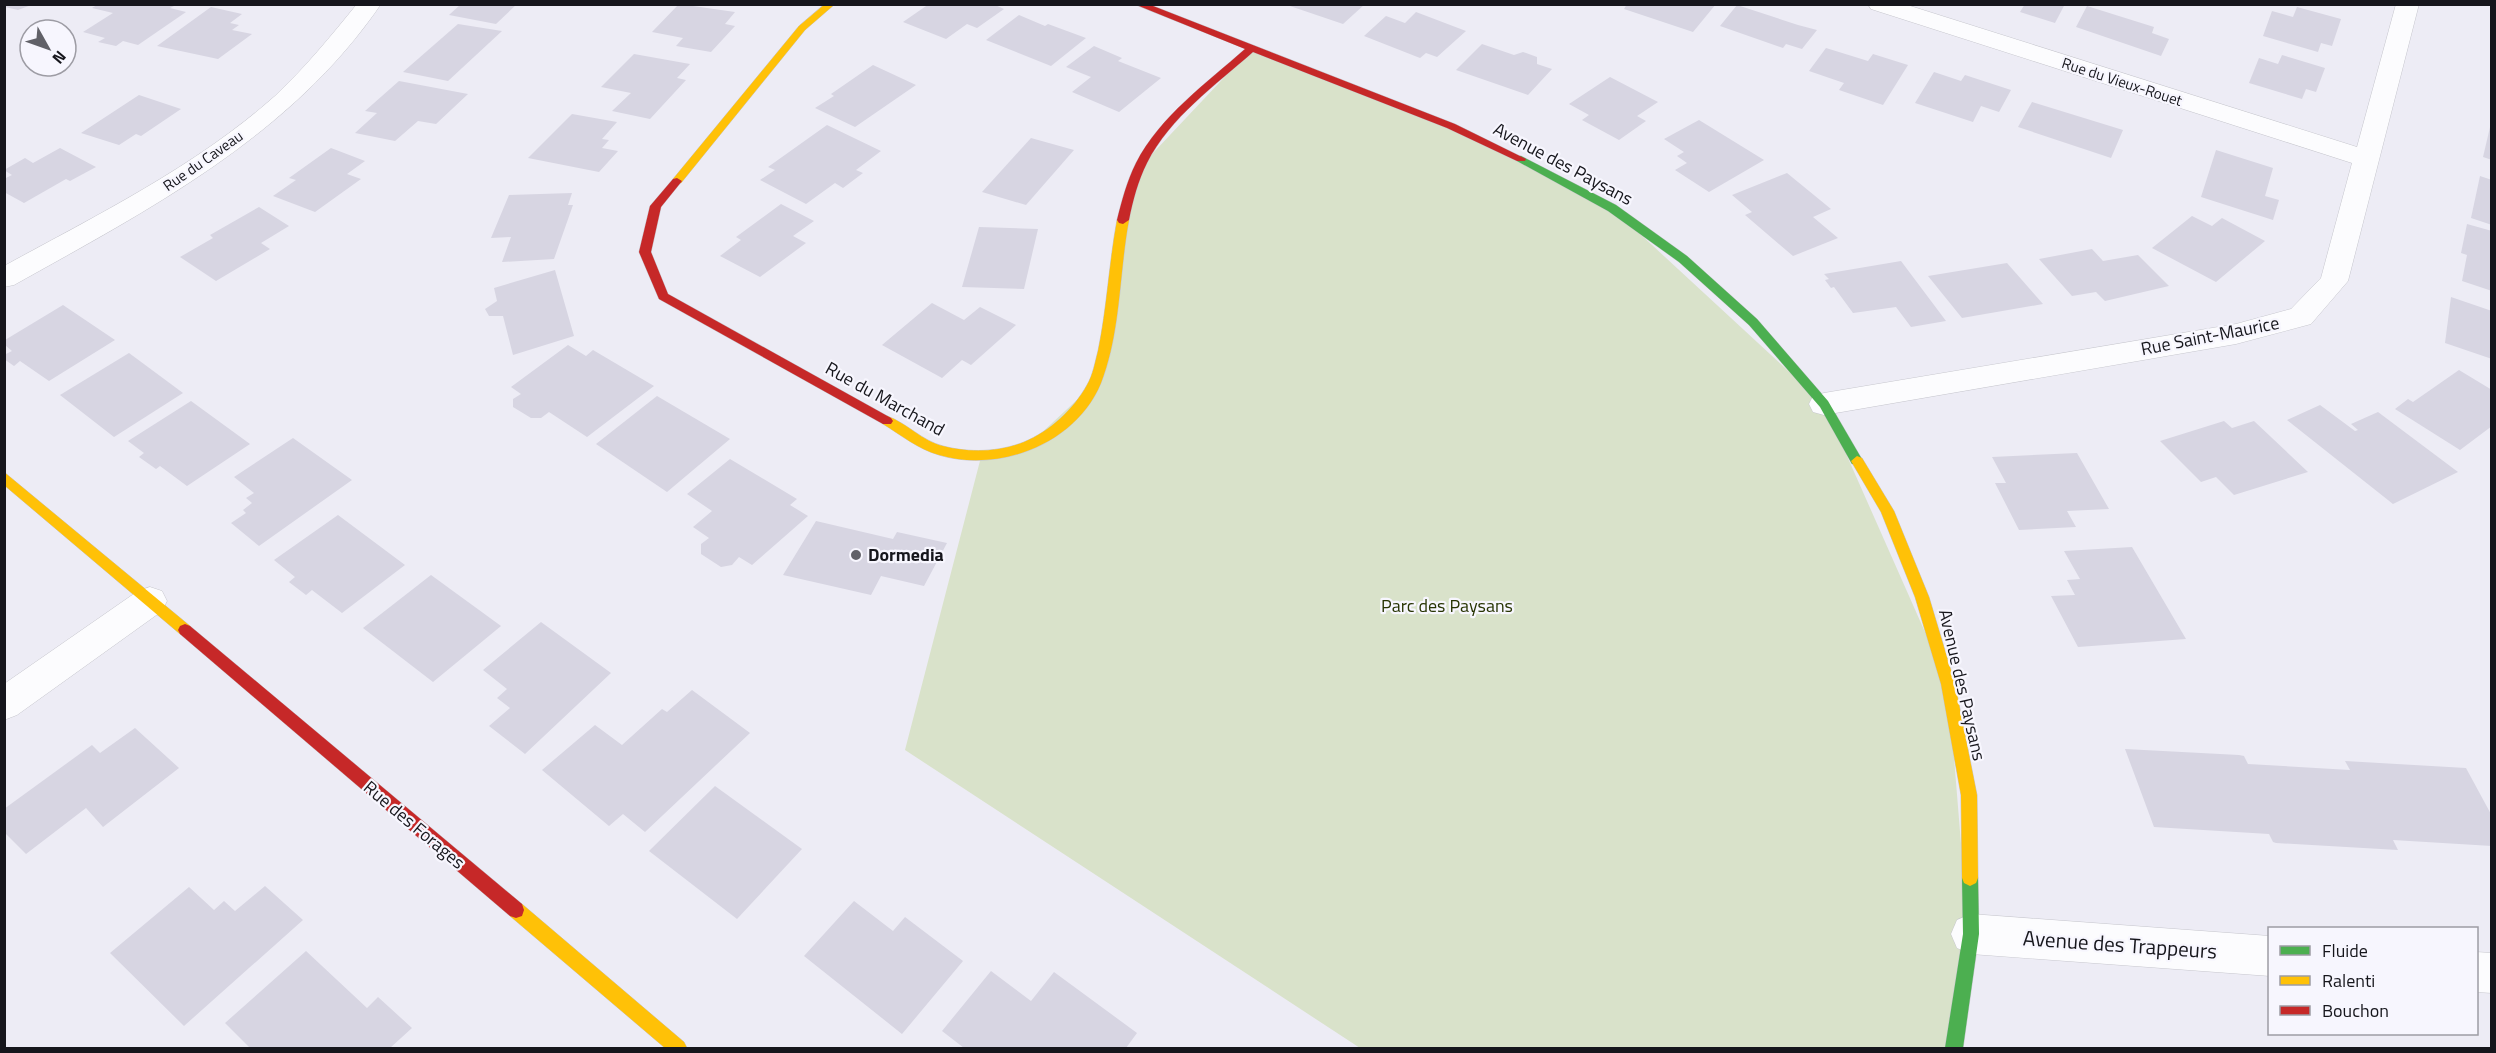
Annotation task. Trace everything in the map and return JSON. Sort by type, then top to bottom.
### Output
[{"type":"street","name":"Rue du Caveau","points":[[4,278],[159,191],[223,148],[272,111],[308,76],[370,4]]},
{"type":"street","name":"Rue du Marchand","points":[[831,4],[802,28],[656,206],[645,252],[663,296],[940,451],[981,457],[1021,452],[1066,424],[1095,383],[1124,218],[1137,170],[1165,129],[1251,50]]},
{"type":"street","name":"Avenue des Paysans","points":[[1138,4],[1251,50],[1451,126],[1541,168],[1612,208],[1683,259],[1753,322],[1824,404],[1887,511],[1922,597],[1948,684],[1969,795],[1971,934],[1954,1048]]},
{"type":"street","name":"Rue du Vieux-Rouet","points":[[1879,4],[2366,159]]},
{"type":"street","name":"Rue Saint-Maurice","points":[[1824,404],[2236,334],[2301,317],[2334,281],[2408,4]]},
{"type":"street","name":"Rue des Forages","points":[[4,477],[678,1048]]},
{"type":"street","points":[[4,704],[150,601]]},
{"type":"street","name":"Avenue des Trappeurs","points":[[1971,934],[2268,956]]},
{"type":"green space","name":"Parc des Paysans","points":[[1251,49],[1451,126],[1612,208],[1824,404],[1948,684],[1969,942],[1952,1048],[1360,1048],[905,750],[981,457],[1021,452],[1095,383],[1137,170]]},
{"type":"building","points":[[5,4],[34,4],[18,10],[5,7]]},
{"type":"building","points":[[461,4],[517,4],[496,24],[449,15]]},
{"type":"building","points":[[679,4],[735,12],[725,24],[735,26],[711,52],[676,46],[683,38],[652,32]]},
{"type":"building","points":[[929,4],[993,4],[1004,9],[977,28],[967,24],[946,39],[903,22]]},
{"type":"building","points":[[1284,4],[1365,4],[1343,24]]},
{"type":"building","points":[[1627,4],[1716,4],[1693,32],[1624,9]]},
{"type":"building","points":[[2025,4],[2065,4],[2055,23],[2020,12]]},
{"type":"building","points":[[97,5],[176,5],[170,8],[186,12],[138,45],[123,41],[116,46],[98,42],[105,38],[83,32],[113,13],[92,8]]},
{"type":"building","points":[[1737,5],[1817,30],[1802,49],[1786,44],[1783,48],[1720,26]]},
{"type":"building","points":[[2087,6],[2154,27],[2152,33],[2169,39],[2161,56],[2076,27]]},
{"type":"building","points":[[211,7],[242,14],[230,23],[239,25],[232,30],[252,34],[218,59],[157,46]]},
{"type":"building","points":[[2297,7],[2341,19],[2332,46],[2321,43],[2318,52],[2263,36],[2272,11],[2293,17]]},
{"type":"building","points":[[1416,12],[1466,31],[1437,57],[1426,53],[1420,58],[1364,36],[1386,16],[1405,23]]},
{"type":"building","points":[[1019,15],[1045,26],[1048,24],[1086,38],[1051,66],[986,40]]},
{"type":"building","points":[[458,24],[502,31],[448,81],[403,72]]},
{"type":"building","points":[[1482,44],[1514,55],[1523,52],[1537,57],[1537,64],[1552,69],[1528,95],[1456,70]]},
{"type":"building","points":[[1094,46],[1122,58],[1118,61],[1161,78],[1119,112],[1072,92],[1091,77],[1066,67]]},
{"type":"building","points":[[1826,48],[1868,61],[1873,54],[1908,65],[1883,105],[1839,90],[1844,83],[1809,71]]},
{"type":"building","points":[[634,54],[690,64],[677,78],[686,80],[650,119],[612,111],[631,93],[601,87]]},
{"type":"building","points":[[2282,55],[2325,68],[2316,92],[2306,89],[2302,99],[2249,83],[2259,58],[2278,64]]},
{"type":"building","points":[[873,65],[916,85],[855,127],[815,108],[834,96],[831,94]]},
{"type":"building","points":[[1934,72],[1961,81],[1965,75],[2011,90],[1999,112],[1981,106],[1973,122],[1915,103]]},
{"type":"building","points":[[1610,77],[1658,102],[1637,116],[1646,121],[1619,140],[1582,120],[1589,115],[1569,104]]},
{"type":"building","points":[[399,81],[468,94],[436,124],[418,121],[395,141],[355,133],[377,113],[365,111]]},
{"type":"building","points":[[139,95],[181,109],[141,136],[136,134],[119,145],[81,133]]},
{"type":"building","points":[[2032,102],[2123,130],[2111,158],[2018,127]]},
{"type":"building","points":[[572,114],[617,122],[602,139],[609,140],[602,148],[618,151],[599,172],[528,158]]},
{"type":"building","points":[[1699,120],[1764,160],[1709,192],[1675,170],[1687,163],[1677,156],[1684,152],[1664,139]]},
{"type":"building","points":[[2492,123],[2492,160],[2483,157]]},
{"type":"building","points":[[827,125],[881,151],[856,170],[863,173],[843,188],[835,183],[806,204],[760,180],[775,170],[768,167]]},
{"type":"building","points":[[1031,138],[1074,150],[1026,205],[982,192]]},
{"type":"building","points":[[60,148],[96,167],[70,181],[66,179],[24,203],[4,192],[4,179],[12,175],[4,170],[25,158],[33,163]]},
{"type":"building","points":[[331,148],[365,161],[347,174],[361,179],[315,212],[273,196],[296,180],[289,178]]},
{"type":"building","points":[[2216,150],[2273,168],[2265,196],[2279,200],[2273,220],[2201,197]]},
{"type":"building","points":[[1787,173],[1831,209],[1813,217],[1838,238],[1793,256],[1745,215],[1752,212],[1732,195]]},
{"type":"building","points":[[2480,176],[2492,180],[2492,225],[2471,218]]},
{"type":"building","points":[[572,193],[568,205],[573,205],[554,259],[502,262],[511,237],[491,238],[509,195]]},
{"type":"building","points":[[781,204],[814,221],[793,236],[806,243],[760,277],[720,256],[741,240],[736,237]]},
{"type":"building","points":[[259,207],[289,226],[261,243],[270,249],[216,281],[180,257],[213,238],[210,235]]},
{"type":"building","points":[[2192,216],[2212,226],[2222,218],[2265,241],[2216,282],[2152,248]]},
{"type":"building","points":[[2467,224],[2492,231],[2492,291],[2462,281],[2467,255],[2461,253]]},
{"type":"building","points":[[979,227],[1038,229],[1024,289],[962,287]]},
{"type":"building","points":[[2092,249],[2103,261],[2138,255],[2169,286],[2105,301],[2096,292],[2072,296],[2039,259]]},
{"type":"building","points":[[1901,261],[1946,321],[1911,327],[1896,307],[1853,313],[1834,287],[1831,288],[1825,280],[1829,279],[1824,274]]},
{"type":"building","points":[[2007,263],[2043,304],[1962,318],[1928,276]]},
{"type":"building","points":[[555,270],[574,336],[513,355],[503,316],[489,316],[485,309],[497,301],[494,288]]},
{"type":"building","points":[[2451,297],[2492,311],[2492,359],[2445,343]]},
{"type":"building","points":[[932,303],[964,320],[980,307],[1016,325],[971,365],[962,360],[942,378],[882,345]]},
{"type":"building","points":[[63,305],[115,340],[49,381],[20,361],[14,366],[4,359],[4,355],[12,351],[5,345],[5,340]]},
{"type":"building","points":[[568,345],[586,356],[593,350],[654,386],[587,437],[549,412],[541,418],[531,418],[513,407],[513,399],[521,394],[511,387]]},
{"type":"building","points":[[129,353],[183,393],[114,437],[60,395]]},
{"type":"building","points":[[2459,370],[2492,390],[2492,426],[2460,450],[2395,409],[2408,399],[2413,402]]},
{"type":"building","points":[[657,396],[730,439],[667,492],[596,444]]},
{"type":"building","points":[[191,401],[250,444],[187,486],[160,466],[156,469],[139,457],[144,453],[128,441]]},
{"type":"building","points":[[2320,405],[2355,431],[2358,430],[2351,424],[2378,412],[2458,472],[2393,504],[2287,420]]},
{"type":"building","points":[[2224,421],[2232,428],[2254,421],[2308,472],[2234,495],[2216,477],[2201,482],[2160,441]]},
{"type":"building","points":[[293,438],[352,480],[259,546],[231,523],[246,513],[243,510],[252,503],[246,498],[254,493],[234,477]]},
{"type":"building","points":[[2077,453],[2109,509],[2067,511],[2076,527],[2019,530],[1995,483],[2006,483],[1992,457]]},
{"type":"building","points":[[730,459],[797,499],[790,505],[808,516],[752,565],[739,557],[732,565],[721,567],[701,554],[701,544],[709,538],[693,527],[712,511],[687,494]]},
{"type":"building","points":[[338,515],[405,565],[342,613],[312,590],[306,595],[289,582],[295,577],[274,560]]},
{"type":"building","points":[[816,521],[893,539],[897,532],[947,543],[924,586],[881,576],[871,595],[783,575]]},
{"type":"building","points":[[2132,547],[2186,639],[2078,647],[2051,596],[2075,595],[2067,580],[2080,579],[2064,551]]},
{"type":"building","points":[[431,575],[501,626],[433,682],[363,628]]},
{"type":"building","points":[[541,622],[611,673],[525,754],[489,726],[510,708],[497,698],[507,689],[483,670]]},
{"type":"building","points":[[692,690],[750,733],[645,832],[623,814],[609,826],[542,770],[595,725],[622,745],[662,709],[667,712]]},
{"type":"building","points":[[135,728],[179,768],[103,827],[86,808],[26,854],[4,832],[4,809],[92,745],[100,753]]},
{"type":"building","points":[[2125,749],[2239,755],[2244,756],[2248,764],[2350,770],[2345,761],[2466,768],[2492,816],[2492,846],[2393,840],[2398,850],[2276,843],[2269,834],[2154,827]]},
{"type":"building","points":[[715,786],[802,849],[737,919],[649,851]]},
{"type":"building","points":[[265,886],[303,920],[184,1026],[110,953],[189,887],[214,910],[224,901],[235,911]]},
{"type":"building","points":[[854,901],[893,931],[905,917],[963,961],[902,1034],[804,956]]},
{"type":"building","points":[[306,951],[367,1008],[378,997],[412,1028],[390,1048],[250,1048],[225,1023]]},
{"type":"building","points":[[991,971],[1031,1001],[1054,972],[1137,1033],[1126,1048],[964,1048],[942,1031]]},
{"type":"traffic: fast","points":[[1521,159],[1612,208],[1683,259],[1753,322],[1824,404],[1857,461]]},
{"type":"traffic: fast","points":[[1954,1048],[1971,934],[1970,878]]},
{"type":"traffic: slow","points":[[677,181],[802,28],[831,4]]},
{"type":"traffic: slow","points":[[887,421],[935,449],[962,455],[981,456],[1001,454],[1036,442],[1067,420],[1092,388],[1101,363],[1123,220]]},
{"type":"traffic: slow","points":[[1857,461],[1887,511],[1922,597],[1948,684],[1969,795],[1970,878]]},
{"type":"traffic: slow","points":[[4,477],[185,630]]},
{"type":"traffic: slow","points":[[516,910],[678,1048]]},
{"type":"traffic: jam","points":[[1138,4],[1451,126],[1521,159]]},
{"type":"traffic: jam","points":[[1123,220],[1138,170],[1156,140],[1181,112],[1251,49]]},
{"type":"traffic: jam","points":[[677,181],[656,206],[645,252],[663,296],[887,421]]},
{"type":"traffic: jam","points":[[185,630],[516,910]]},
{"type":"place","name":"Dormedia","points":[[856,555]]}]
